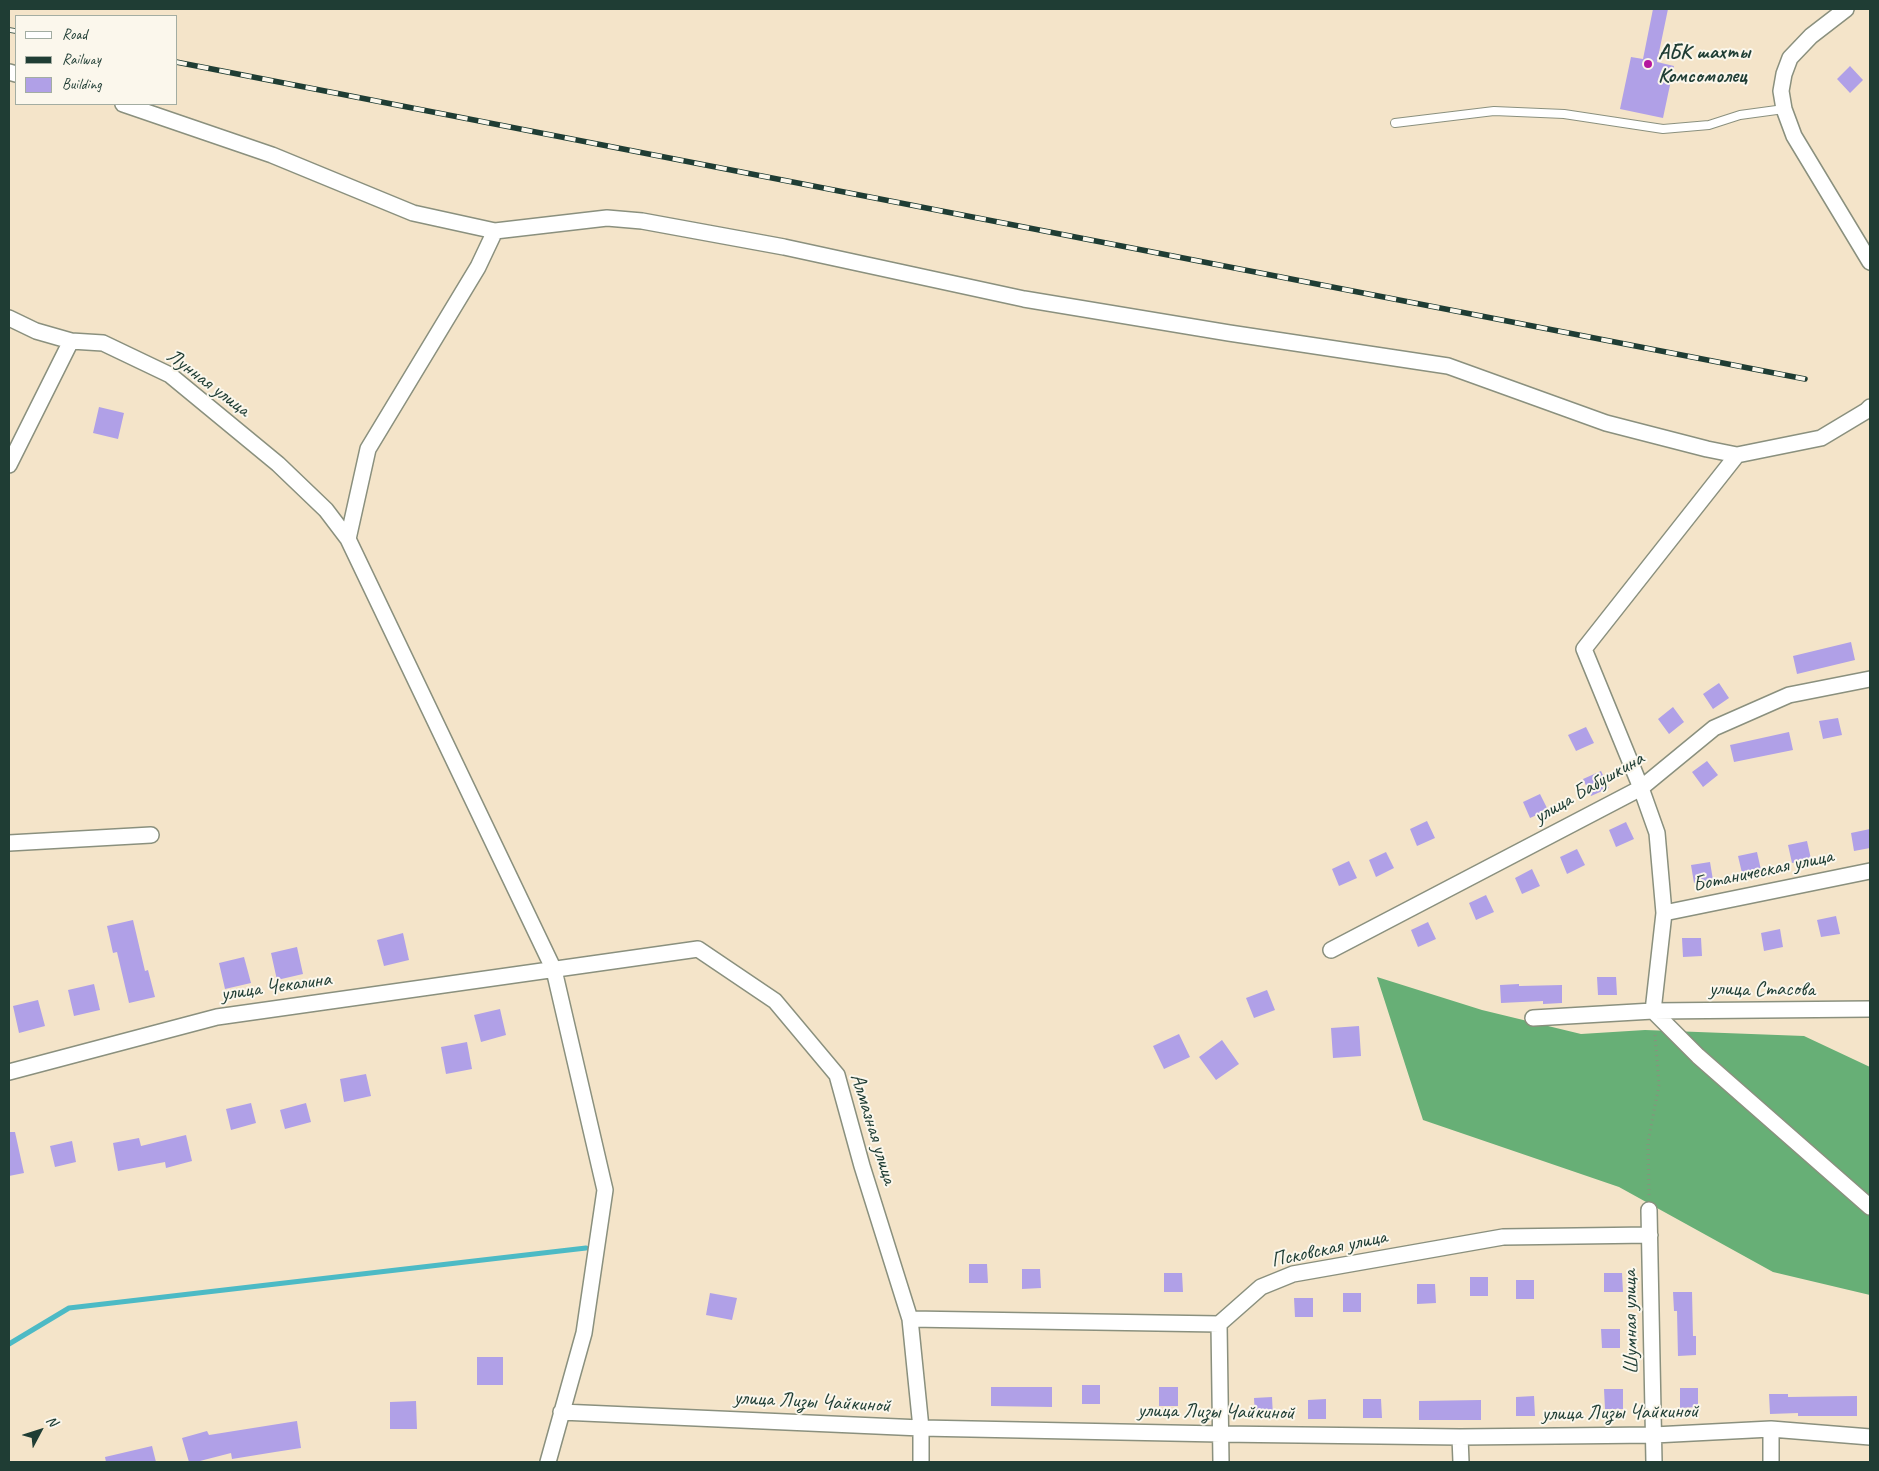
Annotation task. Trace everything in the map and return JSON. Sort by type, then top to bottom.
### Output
[{"type":"street","points":[[1846,9],[1811,36],[1790,58],[1784,74],[1781,91],[1784,109],[1794,136],[1870,262]]},
{"type":"street","points":[[126,105],[272,155],[413,213],[495,231],[607,218],[642,221],[784,247],[1024,299],[1229,334],[1448,366],[1606,423],[1737,455],[1822,438],[1870,407]]},
{"type":"street","points":[[348,539],[368,449],[478,267],[495,231]]},
{"type":"street","name":"Лунная улица","points":[[9,318],[36,331],[71,341],[103,342],[170,375],[278,464],[326,510],[348,539],[554,970],[606,1190],[584,1333],[548,1462]]},
{"type":"street","points":[[9,465],[71,341]]},
{"type":"street","points":[[1737,455],[1584,649],[1641,788],[1656,834],[1664,913],[1653,1011],[1698,1056],[1870,1207]]},
{"type":"street","name":"улица Бабушкина","points":[[1331,950],[1641,788],[1714,728],[1789,695],[1870,679]]},
{"type":"street","points":[[9,843],[151,835]]},
{"type":"street","name":"Ботаническая улица","points":[[1664,913],[1870,871]]},
{"type":"street","name":"Алмазная улица","points":[[554,970],[698,950],[775,1001],[837,1075],[862,1166],[910,1319],[921,1428],[921,1462]]},
{"type":"street","name":"улица Чекалина","points":[[9,1072],[217,1017],[554,970]]},
{"type":"street","name":"улица Стасова","points":[[1533,1018],[1653,1011],[1870,1009]]},
{"type":"street","name":"Шумная улица","points":[[1649,1210],[1654,1462]]},
{"type":"street","name":"Псковская улица","points":[[1219,1324],[1261,1286],[1293,1274],[1503,1237],[1650,1235]]},
{"type":"street","points":[[910,1319],[1219,1324],[1221,1462]]},
{"type":"street","name":"улица Лизы Чайкиной","points":[[561,1412],[921,1428],[1220,1434],[1460,1437],[1654,1434],[1771,1429],[1870,1437]]},
{"type":"street","points":[[1771,1429],[1771,1462]]},
{"type":"street","points":[[1460,1437],[1461,1462]]},
{"type":"lane","points":[[1395,123],[1494,112],[1564,114],[1663,129],[1710,125],[1740,116],[1784,109]]},
{"type":"path","points":[[1649,1210],[1648,1142],[1659,1085],[1653,1011]]},
{"type":"green space","points":[[1377,977],[1482,1010],[1581,1034],[1645,1030],[1804,1036],[1870,1067],[1870,1295],[1773,1272],[1619,1187],[1423,1120]]},
{"type":"building","name":"АБК шахты Комсомолец","points":[[1653,9],[1668,9],[1657,62],[1674,66],[1663,118],[1620,109],[1631,57],[1643,59]]},
{"type":"building","points":[[1850,66],[1863,80],[1850,93],[1837,79]]},
{"type":"building","points":[[99,407],[124,413],[118,439],[93,433]]},
{"type":"building","points":[[1851,642],[1855,660],[1797,674],[1793,656]]},
{"type":"building","points":[[1719,683],[1729,698],[1713,709],[1703,694]]},
{"type":"building","points":[[1673,707],[1684,722],[1669,734],[1658,719]]},
{"type":"building","points":[[1838,718],[1842,735],[1823,739],[1819,721]]},
{"type":"building","points":[[1586,727],[1594,743],[1576,751],[1568,735]]},
{"type":"building","points":[[1789,732],[1793,750],[1734,762],[1730,745]]},
{"type":"building","points":[[1707,761],[1718,775],[1703,787],[1692,772]]},
{"type":"building","points":[[1601,771],[1609,788],[1591,796],[1583,779]]},
{"type":"building","points":[[1540,794],[1548,810],[1530,818],[1523,802]]},
{"type":"building","points":[[1427,821],[1435,838],[1417,846],[1410,829]]},
{"type":"building","points":[[1626,822],[1634,839],[1616,847],[1609,830]]},
{"type":"building","points":[[1870,829],[1870,848],[1854,851],[1851,833]]},
{"type":"building","points":[[1807,841],[1811,859],[1792,863],[1788,845]]},
{"type":"building","points":[[1577,849],[1585,865],[1567,874],[1560,857]]},
{"type":"building","points":[[1386,852],[1394,868],[1376,877],[1369,860]]},
{"type":"building","points":[[1757,852],[1761,870],[1742,873],[1738,856]]},
{"type":"building","points":[[1349,861],[1357,878],[1339,886],[1332,869]]},
{"type":"building","points":[[1710,862],[1713,880],[1694,883],[1691,865]]},
{"type":"building","points":[[1532,869],[1540,886],[1522,894],[1515,878]]},
{"type":"building","points":[[1486,895],[1494,912],[1476,920],[1469,903]]},
{"type":"building","points":[[1836,916],[1840,934],[1821,937],[1817,920]]},
{"type":"building","points":[[133,920],[145,971],[148,970],[155,997],[129,1003],[117,952],[113,953],[107,926]]},
{"type":"building","points":[[1428,922],[1436,939],[1418,947],[1411,930]]},
{"type":"building","points":[[1780,929],[1783,947],[1764,951],[1761,933]]},
{"type":"building","points":[[403,933],[409,960],[384,966],[377,940]]},
{"type":"building","points":[[1682,938],[1701,938],[1702,956],[1683,957]]},
{"type":"building","points":[[297,947],[303,974],[277,980],[271,953]]},
{"type":"building","points":[[244,957],[251,983],[225,989],[219,963]]},
{"type":"building","points":[[1597,977],[1616,977],[1617,995],[1598,995]]},
{"type":"building","points":[[94,984],[100,1010],[74,1016],[68,990]]},
{"type":"building","points":[[1519,984],[1519,986],[1562,985],[1562,1003],[1543,1004],[1543,1001],[1501,1003],[1500,985]]},
{"type":"building","points":[[1267,990],[1275,1010],[1254,1018],[1246,998]]},
{"type":"building","points":[[38,1000],[45,1026],[19,1033],[13,1006]]},
{"type":"building","points":[[500,1009],[506,1035],[481,1042],[474,1015]]},
{"type":"building","points":[[1359,1026],[1361,1056],[1333,1058],[1331,1028]]},
{"type":"building","points":[[1179,1034],[1190,1057],[1164,1069],[1153,1046]]},
{"type":"building","points":[[1222,1040],[1239,1064],[1216,1080],[1199,1057]]},
{"type":"building","points":[[467,1042],[472,1069],[446,1074],[441,1047]]},
{"type":"building","points":[[366,1074],[371,1096],[344,1102],[340,1079]]},
{"type":"building","points":[[251,1103],[256,1123],[231,1130],[226,1109]]},
{"type":"building","points":[[306,1103],[311,1122],[285,1129],[280,1110]]},
{"type":"building","points":[[9,1132],[15,1132],[24,1173],[9,1176]]},
{"type":"building","points":[[186,1135],[192,1161],[166,1168],[165,1162],[118,1171],[113,1143],[139,1138],[141,1146]]},
{"type":"building","points":[[72,1141],[76,1162],[55,1167],[50,1146]]},
{"type":"building","points":[[969,1264],[987,1264],[988,1283],[969,1283]]},
{"type":"building","points":[[1022,1269],[1040,1269],[1041,1288],[1022,1289]]},
{"type":"building","points":[[1164,1273],[1182,1273],[1183,1292],[1164,1292]]},
{"type":"building","points":[[1604,1273],[1622,1273],[1623,1292],[1604,1292]]},
{"type":"building","points":[[1470,1277],[1488,1277],[1488,1296],[1470,1296]]},
{"type":"building","points":[[1516,1280],[1534,1280],[1534,1299],[1516,1299]]},
{"type":"building","points":[[1417,1284],[1435,1284],[1436,1303],[1417,1304]]},
{"type":"building","points":[[1673,1292],[1692,1292],[1693,1336],[1696,1336],[1696,1355],[1678,1356],[1677,1311],[1674,1311]]},
{"type":"building","points":[[710,1293],[737,1298],[732,1320],[706,1315]]},
{"type":"building","points":[[1343,1293],[1361,1293],[1361,1312],[1343,1312]]},
{"type":"building","points":[[1294,1298],[1313,1298],[1313,1317],[1295,1317]]},
{"type":"building","points":[[1601,1329],[1620,1329],[1620,1348],[1602,1348]]},
{"type":"building","points":[[477,1357],[503,1357],[503,1385],[477,1385]]},
{"type":"building","points":[[1082,1385],[1100,1385],[1100,1404],[1082,1404]]},
{"type":"building","points":[[991,1387],[1052,1387],[1052,1407],[991,1406]]},
{"type":"building","points":[[1159,1387],[1178,1387],[1178,1406],[1159,1406]]},
{"type":"building","points":[[1680,1388],[1698,1388],[1698,1407],[1680,1408]]},
{"type":"building","points":[[1604,1389],[1623,1389],[1623,1409],[1605,1409]]},
{"type":"building","points":[[1769,1394],[1788,1394],[1788,1397],[1857,1396],[1857,1416],[1798,1416],[1798,1413],[1770,1414]]},
{"type":"building","points":[[1534,1396],[1535,1416],[1516,1416],[1516,1397]]},
{"type":"building","points":[[1272,1397],[1273,1417],[1255,1417],[1254,1398]]},
{"type":"building","points":[[1326,1399],[1326,1419],[1308,1419],[1308,1400]]},
{"type":"building","points":[[1363,1399],[1381,1399],[1382,1418],[1363,1418]]},
{"type":"building","points":[[1481,1400],[1481,1420],[1419,1420],[1419,1401]]},
{"type":"building","points":[[416,1401],[417,1429],[390,1429],[390,1402]]},
{"type":"building","points":[[297,1421],[301,1448],[232,1459],[231,1453],[189,1462],[182,1438],[207,1431],[209,1435]]},
{"type":"building","points":[[152,1446],[156,1462],[106,1462],[105,1457]]},
{"type":"waterway","points":[[9,1344],[69,1308],[586,1248]]},
{"type":"railway","points":[[9,30],[15,31]]},
{"type":"railway","points":[[178,62],[1805,379]]},
{"type":"place","name":"АБК шахты Комсомолец","points":[[1648,64]]}]
